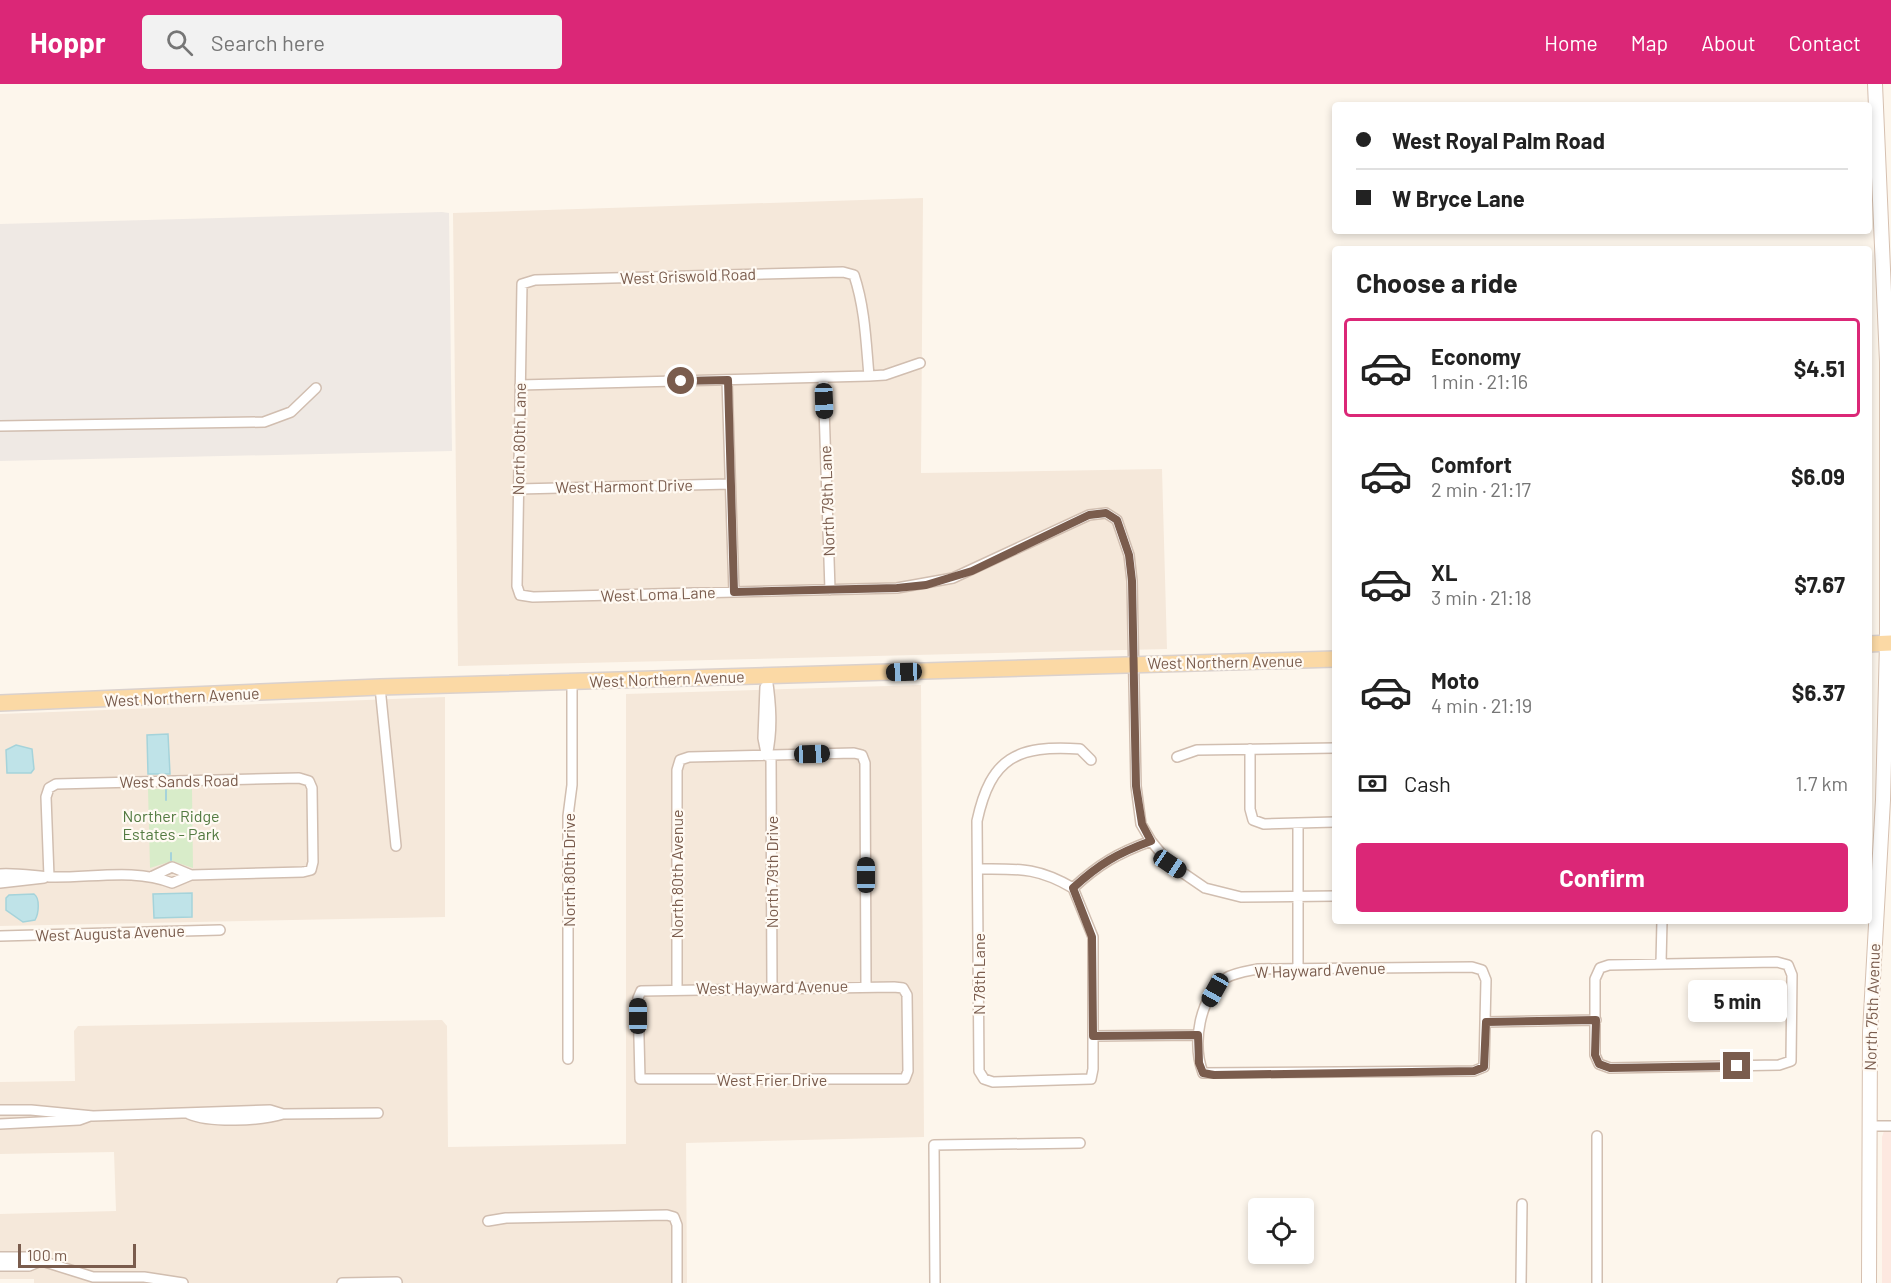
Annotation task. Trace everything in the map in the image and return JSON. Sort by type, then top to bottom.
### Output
[{"type":"main road","name":"North 75th Avenue","points":[[1869,1283],[1873,883],[1883,800],[1889,643],[1887,362],[1875,84]]},
{"type":"main road","points":[[1872,644],[1889,643]]},
{"type":"main road","name":"West Northern Avenue","points":[[0,703],[380,687],[1332,659]]},
{"type":"street","name":"West Griswold Road","points":[[522,284],[535,280],[843,272],[854,275],[865,326],[869,376]]},
{"type":"street","name":"North 80th Lane","points":[[520,595],[517,586],[522,284]]},
{"type":"street","points":[[520,385],[869,376],[885,375],[920,363]]},
{"type":"street","name":"North 79th Lane","points":[[824,377],[830,590]]},
{"type":"street","points":[[728,380],[734,592]]},
{"type":"street","points":[[0,426],[264,422],[291,412],[316,387]]},
{"type":"street","name":"West Harmont Drive","points":[[518,489],[730,484]]},
{"type":"street","name":"West Loma Lane","points":[[520,595],[532,597],[897,588],[953,578],[1089,515],[1106,513],[1117,520],[1129,555],[1132,581],[1133,665]]},
{"type":"street","points":[[1133,665],[1136,786],[1142,824],[1151,841],[1170,864],[1205,888],[1241,897],[1332,896]]},
{"type":"street","name":"North 79th Drive","points":[[767,676],[772,988]]},
{"type":"street","name":"North 80th Drive","points":[[568,1059],[568,816],[572,785],[572,682]]},
{"type":"street","points":[[380,687],[396,846]]},
{"type":"street","name":"N 78th Lane","points":[[1091,760],[1080,749],[1052,747],[1019,753],[995,771],[983,794],[977,821],[980,1071],[984,1079],[993,1082],[1091,1079],[1093,1036]]},
{"type":"street","points":[[1177,757],[1197,750],[1332,748]]},
{"type":"street","points":[[1250,750],[1250,809],[1253,820],[1264,824],[1332,822]]},
{"type":"street","points":[[769,756],[862,755],[865,763],[866,986]]},
{"type":"street","name":"North 80th Avenue","points":[[677,988],[677,770],[680,760],[689,757],[769,756]]},
{"type":"street","name":"West Sands Road","points":[[49,877],[46,797],[49,788],[56,784],[299,778],[309,781],[312,788],[311,870],[191,875]]},
{"type":"street","points":[[1298,823],[1298,969]]},
{"type":"street","points":[[1073,888],[1095,868],[1118,853],[1151,841]]},
{"type":"street","points":[[153,876],[172,867],[191,875]]},
{"type":"street","points":[[979,869],[1032,870],[1049,874],[1073,888],[1092,937],[1093,1036],[1198,1035]]},
{"type":"street","points":[[0,874],[20,878]]},
{"type":"street","points":[[0,883],[20,878],[153,876],[172,884],[191,875]]},
{"type":"street","points":[[1661,963],[1662,924]]},
{"type":"street","name":"West Augusta Avenue","points":[[0,936],[220,930]]},
{"type":"street","points":[[1777,962],[1788,965],[1792,975],[1791,1061],[1779,1065],[1610,1068],[1599,1064],[1595,1055],[1596,1020],[1595,979],[1599,968],[1609,965],[1777,962]]},
{"type":"street","name":"W Hayward Avenue","points":[[1472,967],[1482,970],[1486,981],[1484,1067],[1474,1071],[1203,1073],[1199,1063],[1198,1035],[1204,1008],[1215,990],[1227,977],[1258,969],[1298,969],[1472,967]]},
{"type":"street","name":"West Hayward Avenue","points":[[640,1079],[638,998],[640,991],[677,988],[866,986],[903,988],[907,995],[908,1071],[905,1079]]},
{"type":"street","points":[[1486,1022],[1596,1020]]},
{"type":"street","name":"West Frier Drive","points":[[640,1079],[905,1079]]},
{"type":"street","points":[[0,1110],[93,1116],[189,1114],[201,1110],[270,1110],[283,1114],[378,1113]]},
{"type":"street","points":[[15,1110],[15,1124]]},
{"type":"street","points":[[0,1124],[79,1120],[93,1116]]},
{"type":"street","points":[[1869,1126],[1891,1125]]},
{"type":"street","points":[[1597,1136],[1597,1283]]},
{"type":"street","points":[[934,1283],[934,1145],[1080,1143]]},
{"type":"street","points":[[1521,1283],[1522,1203]]},
{"type":"street","points":[[488,1221],[506,1218],[666,1215],[674,1217],[677,1225],[677,1283]]},
{"type":"street","points":[[0,1257],[15,1262]]},
{"type":"street","points":[[0,1266],[15,1262],[43,1260],[93,1278],[144,1277],[183,1283]]},
{"type":"street","points":[[342,1283],[397,1282]]},
{"type":"shaded area","points":[[923,198],[921,473],[1162,469],[1167,649],[458,666],[453,213]]},
{"type":"shaded area","points":[[449,213],[452,451],[0,461],[0,224]]},
{"type":"shaded area","points":[[921,685],[924,1137],[686,1143],[687,1283],[34,1283],[34,1279],[0,1279],[0,1214],[116,1211],[114,1152],[0,1154],[0,1082],[75,1081],[74,1031],[78,1026],[442,1020],[447,1026],[448,1147],[626,1144],[626,694]]},
{"type":"shaded area","points":[[445,697],[445,917],[0,926],[0,714]]},
{"type":"shaded area","points":[[1891,1130],[1891,1283],[1882,1283],[1882,1137],[1884,1131]]},
{"type":"green space","name":"Norther Ridge Estates - Park","points":[[148,789],[192,789],[193,868],[172,861],[150,868]]},
{"type":"water","points":[[168,734],[170,774],[148,774],[147,735]]},
{"type":"water","points":[[16,745],[32,749],[34,769],[31,773],[7,773],[6,750]]},
{"type":"water","points":[[192,893],[192,917],[154,918],[153,894]]},
{"type":"water","points":[[34,894],[38,906],[35,920],[23,922],[6,910],[6,898],[9,895]]},
{"type":"waterway","points":[[166,790],[166,800]]},
{"type":"waterway","points":[[171,853],[171,860]]},
{"type":"route","points":[[681,381],[728,380],[734,592],[897,588],[926,585],[972,571],[1089,515],[1106,513],[1117,520],[1129,555],[1132,581],[1136,786],[1142,824],[1151,841],[1118,853],[1095,868],[1073,888],[1087,918],[1092,937],[1093,1036],[1198,1035],[1199,1063],[1203,1073],[1214,1075],[1474,1071],[1484,1067],[1486,1022],[1596,1020],[1595,1055],[1599,1064],[1610,1068],[1737,1066]]}]
